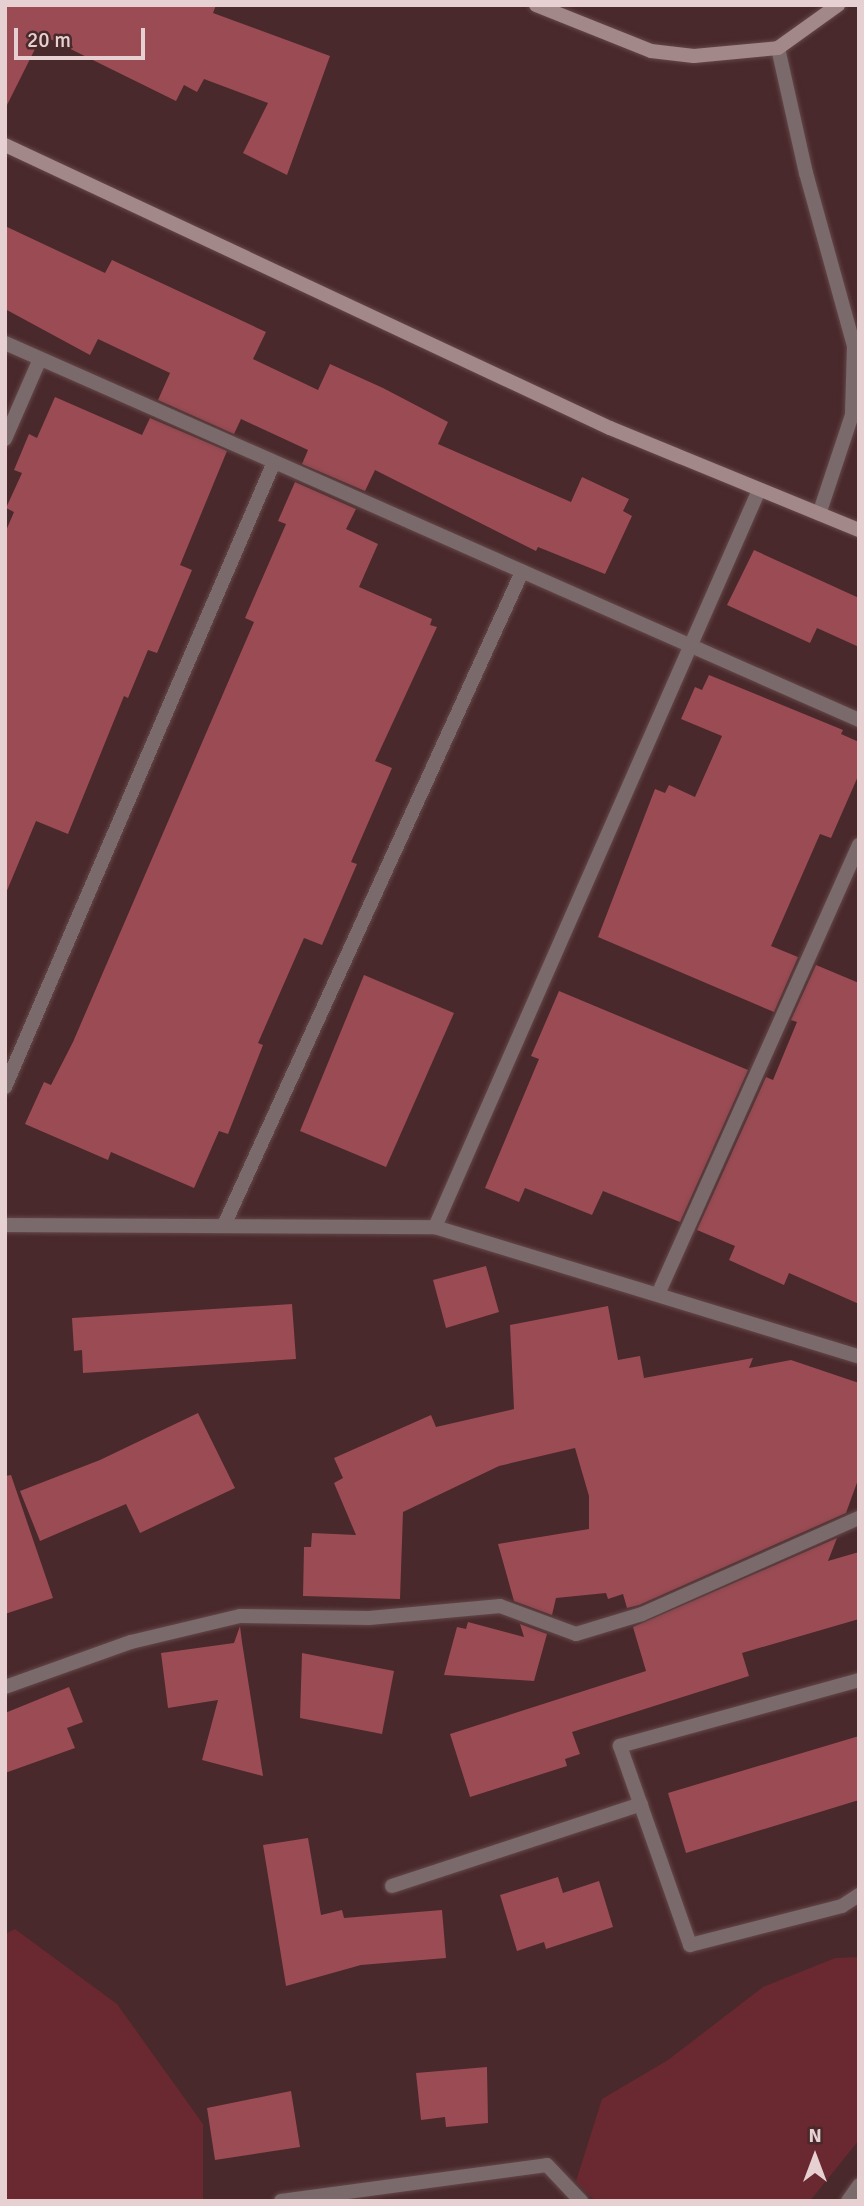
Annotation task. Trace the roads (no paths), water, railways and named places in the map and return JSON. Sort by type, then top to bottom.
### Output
[{"type":"street","points":[[536,5],[651,51],[725,56],[778,48],[838,5]]},
{"type":"street","points":[[778,48],[806,173],[854,346],[852,415],[819,514]]},
{"type":"street","points":[[5,145],[598,422],[859,530]]},
{"type":"street","points":[[5,343],[859,720]]},
{"type":"street","points":[[5,439],[40,359]]},
{"type":"street","points":[[5,1087],[274,462]]},
{"type":"street","points":[[435,1227],[759,490]]},
{"type":"street","points":[[225,1223],[523,572]]},
{"type":"street","points":[[659,1292],[859,845]]},
{"type":"street","points":[[5,1225],[225,1223],[435,1227],[659,1292],[859,1357]]},
{"type":"street","points":[[5,1687],[131,1642],[240,1616],[369,1618],[500,1606],[576,1634],[642,1614],[859,1518]]},
{"type":"street","points":[[859,1679],[620,1745],[690,1945],[842,1906],[859,1895]]},
{"type":"street","points":[[393,1886],[641,1804]]},
{"type":"street","points":[[281,2201],[547,2165],[581,2201]]},
{"type":"street","points":[[848,2201],[859,2185]]}]
